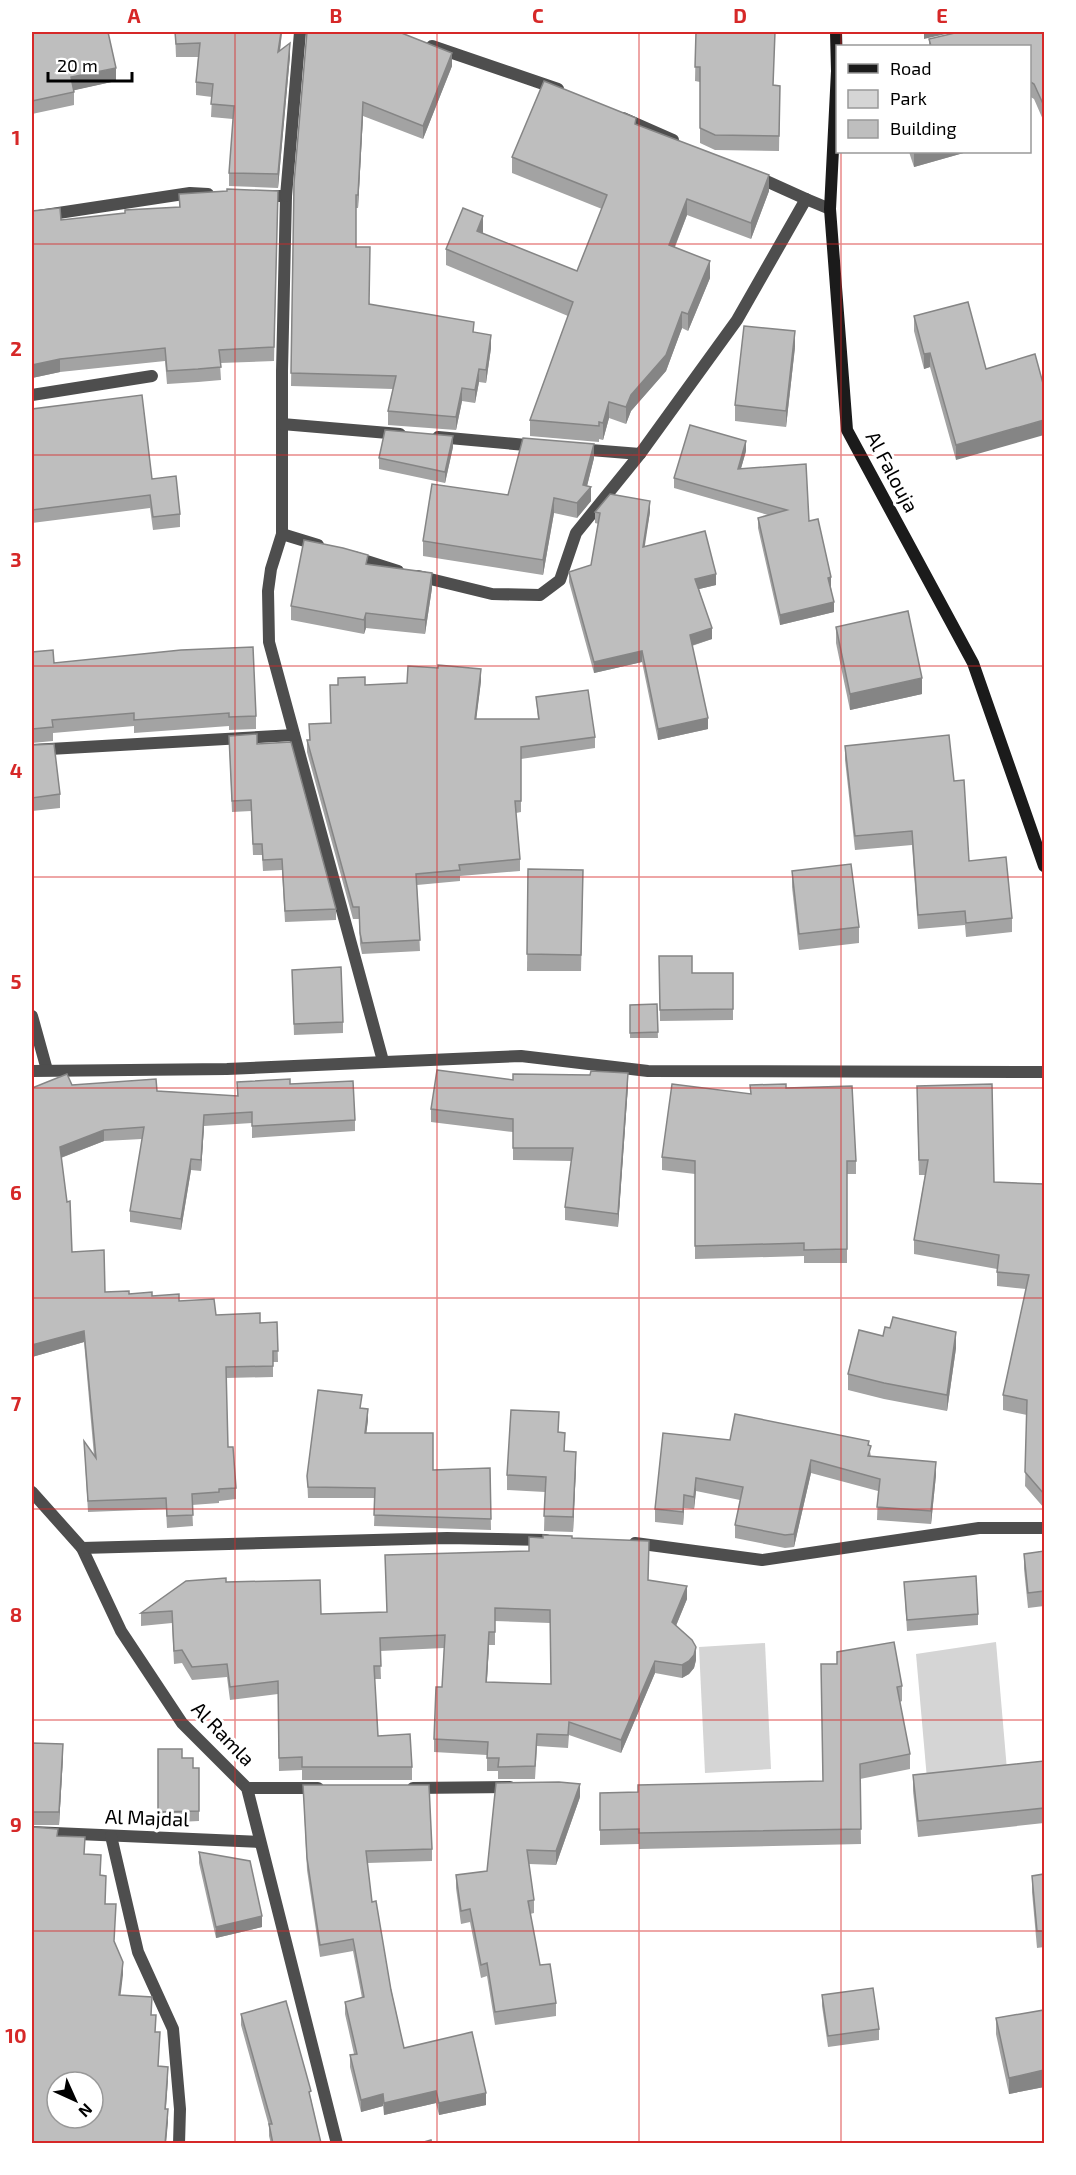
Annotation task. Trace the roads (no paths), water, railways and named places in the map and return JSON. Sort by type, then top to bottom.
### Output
[{"type":"main road","name":"Al Falouja","points":[[836,91],[830,209],[847,430],[972,663],[1044,866]]},
{"type":"street","points":[[300,32],[286,196],[282,534],[271,568],[268,591],[269,642],[383,1061]]},
{"type":"street","points":[[422,43],[565,92]]},
{"type":"street","points":[[609,111],[685,145]]},
{"type":"street","points":[[740,170],[830,209]]},
{"type":"street","points":[[32,217],[190,193],[222,194]]},
{"type":"street","points":[[254,195],[286,196]]},
{"type":"street","points":[[282,534],[399,571],[492,594],[540,594],[560,580],[576,533],[640,454],[737,320],[806,199]]},
{"type":"street","points":[[32,395],[152,376]]},
{"type":"street","points":[[282,424],[544,446]]},
{"type":"street","points":[[568,448],[640,454]]},
{"type":"street","points":[[32,750],[294,735]]},
{"type":"street","points":[[32,1016],[47,1070]]},
{"type":"street","points":[[32,1071],[227,1069],[521,1056],[648,1071],[1044,1072]]},
{"type":"street","name":"Al Ramla","points":[[32,1492],[82,1548],[121,1631],[182,1723],[247,1788],[338,2144]]},
{"type":"street","points":[[626,1542],[762,1560],[979,1528],[1044,1528]]},
{"type":"street","points":[[82,1548],[447,1538],[555,1540]]},
{"type":"street","points":[[402,1789],[521,1787]]},
{"type":"street","points":[[247,1788],[331,1788]]},
{"type":"street","name":"Al Majdal","points":[[32,1832],[260,1842]]},
{"type":"street","points":[[111,1836],[138,1952],[173,2029],[180,2109],[179,2144]]}]
